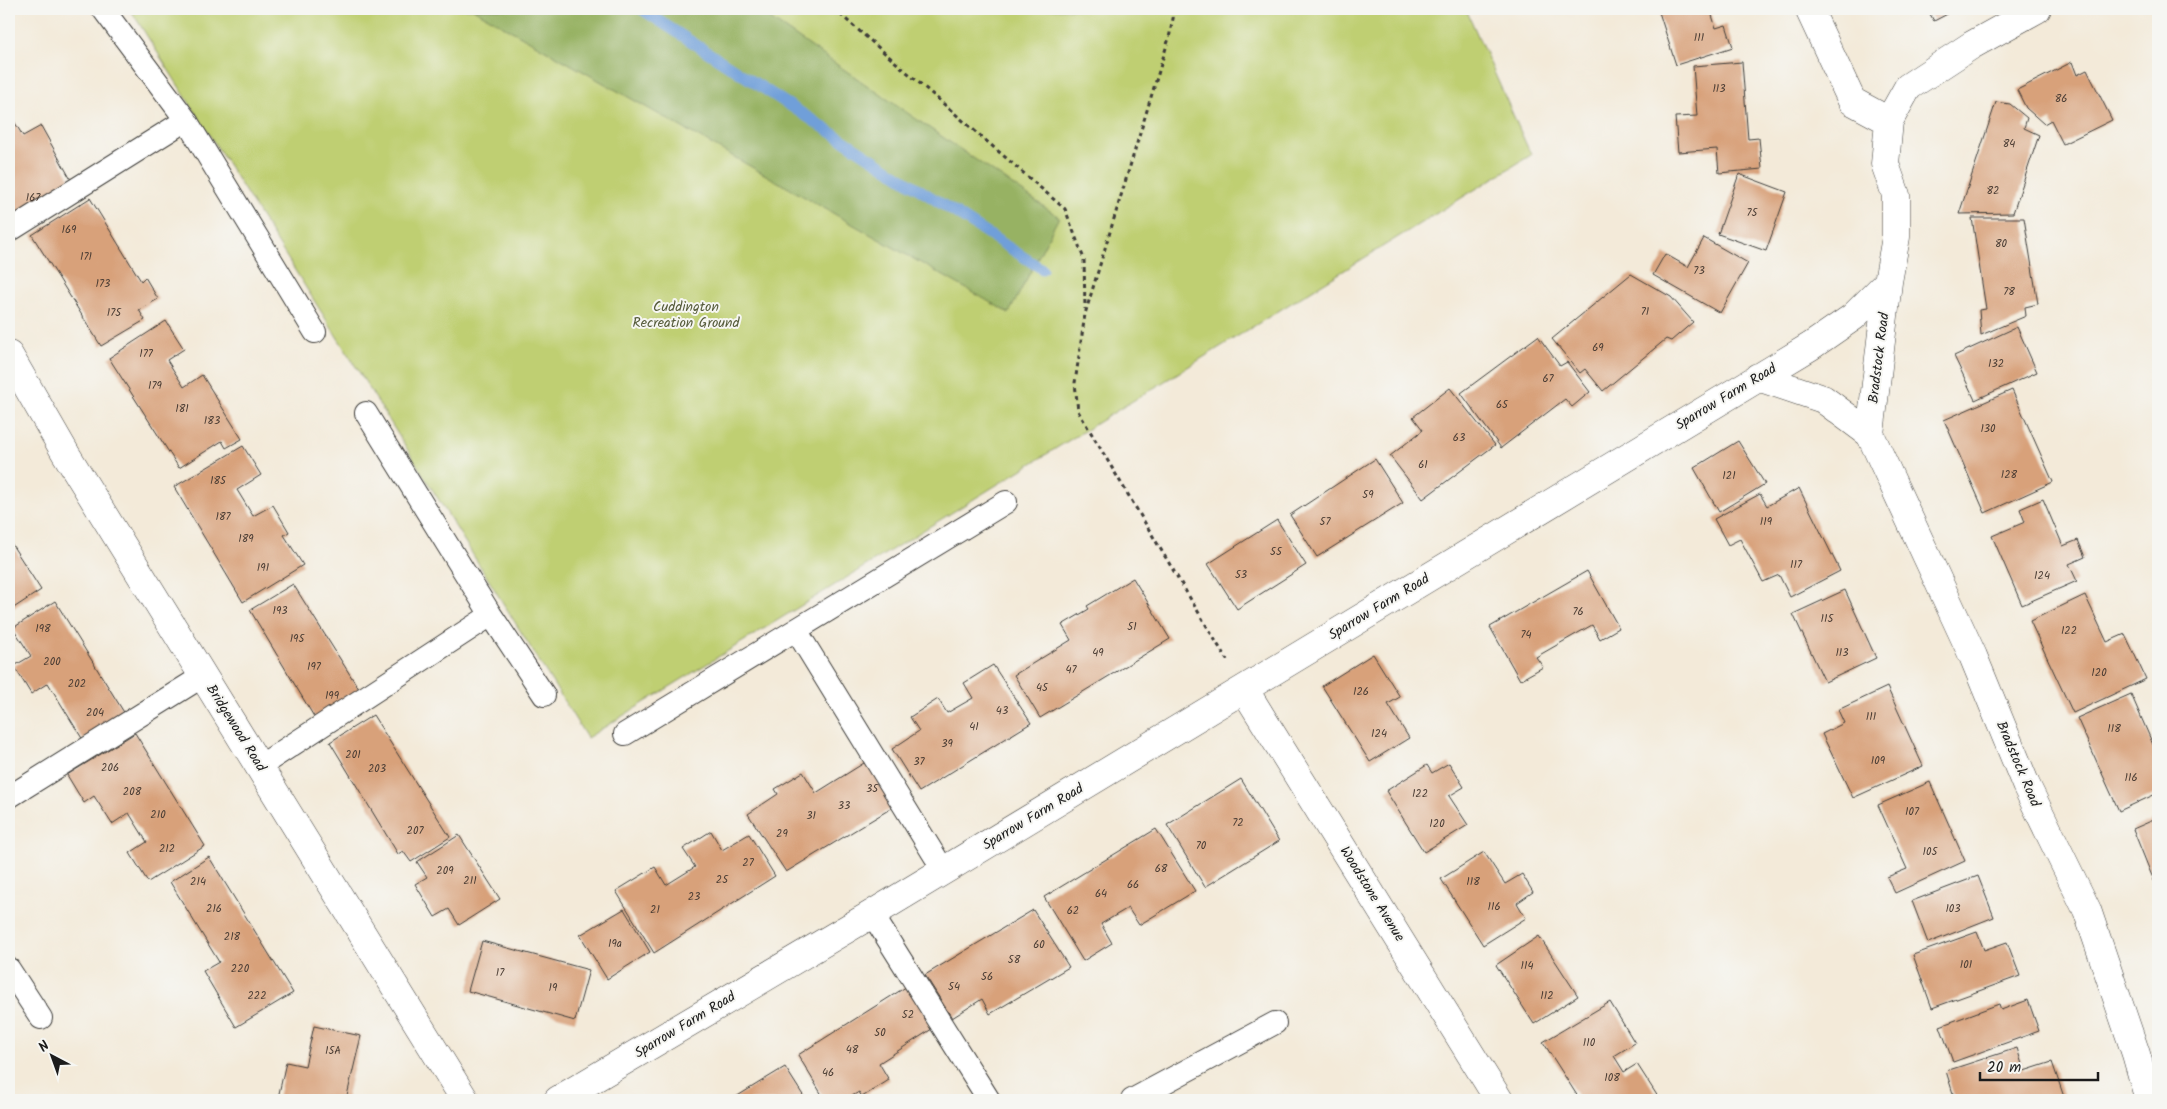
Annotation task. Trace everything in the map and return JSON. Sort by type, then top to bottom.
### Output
[{"type":"street","points":[[1809,9],[1852,101],[1889,121]]},
{"type":"street","points":[[1888,282],[1896,237],[1896,195],[1885,164],[1889,121],[1908,87],[1972,46],[2036,9]]},
{"type":"street","name":"Sparrow Farm Road","points":[[558,1100],[944,871],[1811,346],[1852,317],[1888,282]]},
{"type":"street","name":"Bradstock Road","points":[[1870,434],[1888,282]]},
{"type":"street","name":"Bridgewood Road","points":[[9,355],[66,454],[465,1100]]},
{"type":"street","name":"Bradstock Road","points":[[1758,377],[1823,399],[1870,434],[1973,656],[2026,785],[2087,910],[2136,1054],[2149,1100]]},
{"type":"street","name":"Woodstone Avenue","points":[[1244,689],[1499,1100]]},
{"type":"lane","points":[[103,9],[186,120],[315,332]]},
{"type":"lane","points":[[9,231],[186,120]]},
{"type":"lane","points":[[366,413],[491,615],[544,695]]},
{"type":"lane","points":[[625,734],[1006,502]]},
{"type":"lane","points":[[260,766],[491,615]]},
{"type":"lane","points":[[796,630],[944,871]]},
{"type":"lane","points":[[9,798],[203,676]]},
{"type":"lane","points":[[872,914],[989,1100]]},
{"type":"lane","points":[[9,968],[41,1018]]},
{"type":"lane","points":[[1132,1100],[1275,1023]]},
{"type":"path","points":[[834,9],[1065,210],[1084,259],[1085,314]]},
{"type":"path","points":[[1175,9],[1169,38],[1085,314],[1075,383],[1078,411],[1244,689]]},
{"type":"green space","name":"Cuddington Recreation Ground","points":[[130,9],[1466,9],[1531,155],[587,738]]},
{"type":"green space","points":[[473,9],[756,9],[1059,217],[1009,313]]},
{"type":"building","points":[[1658,9],[1710,9],[1716,28],[1726,25],[1733,47],[1676,65]]},
{"type":"building","points":[[1927,9],[1957,9],[1934,21]]},
{"type":"building","points":[[1742,62],[1748,139],[1759,138],[1762,169],[1719,173],[1717,149],[1678,152],[1675,117],[1697,116],[1693,66]]},
{"type":"building","points":[[2072,62],[2077,75],[2087,70],[2112,120],[2063,144],[2051,120],[2044,124],[2026,108],[2017,90]]},
{"type":"building","points":[[1996,102],[2010,104],[2027,118],[2024,128],[2039,135],[2013,213],[1959,214]]},
{"type":"building","points":[[9,113],[23,136],[41,126],[75,187],[16,222],[9,209]]},
{"type":"building","points":[[1739,174],[1787,192],[1766,251],[1718,234]]},
{"type":"building","points":[[90,198],[141,281],[145,277],[158,299],[139,310],[145,320],[101,346],[32,235]]},
{"type":"building","points":[[1972,218],[2024,218],[2038,304],[2025,307],[2026,316],[1981,335],[1979,310],[1986,309]]},
{"type":"building","points":[[1704,238],[1748,263],[1720,313],[1653,275],[1665,254],[1688,267]]},
{"type":"building","points":[[1631,274],[1671,297],[1693,322],[1671,341],[1666,339],[1603,391],[1585,369],[1580,373],[1552,339]]},
{"type":"building","points":[[166,321],[184,349],[167,360],[184,387],[202,375],[242,439],[226,448],[222,441],[179,468],[109,358]]},
{"type":"building","points":[[2017,327],[2037,372],[1975,400],[1954,356]]},
{"type":"building","points":[[1538,336],[1560,366],[1567,362],[1590,392],[1572,407],[1565,399],[1501,448],[1461,393]]},
{"type":"building","points":[[1450,388],[1495,445],[1423,499],[1390,456],[1423,430],[1413,417]]},
{"type":"building","points":[[2012,390],[2053,482],[1985,513],[1944,420]]},
{"type":"building","points":[[1738,441],[1765,484],[1719,512],[1694,468]]},
{"type":"building","points":[[243,446],[261,475],[237,490],[253,516],[273,505],[289,532],[284,535],[303,565],[243,602],[174,487]]},
{"type":"building","points":[[1375,459],[1403,503],[1317,557],[1290,515]]},
{"type":"building","points":[[1799,488],[1840,571],[1790,597],[1779,575],[1763,582],[1740,539],[1728,545],[1714,519],[1760,494],[1767,506]]},
{"type":"building","points":[[2043,499],[2063,546],[2078,540],[2085,557],[2069,564],[2077,581],[2022,605],[1992,536],[2025,522],[2020,509]]},
{"type":"building","points":[[1277,520],[1306,565],[1237,609],[1208,564]]},
{"type":"building","points":[[9,540],[41,590],[9,611]]},
{"type":"building","points":[[1587,571],[1619,628],[1600,639],[1592,625],[1536,657],[1543,667],[1520,680],[1490,627]]},
{"type":"building","points":[[1133,578],[1170,639],[1040,718],[1014,675],[1071,640],[1062,625],[1089,609],[1087,606]]},
{"type":"building","points":[[293,584],[364,697],[319,725],[250,610]]},
{"type":"building","points":[[1845,590],[1876,658],[1825,682],[1793,614]]},
{"type":"building","points":[[2085,595],[2107,642],[2125,634],[2146,679],[2073,713],[2030,621]]},
{"type":"building","points":[[55,601],[125,714],[83,740],[48,683],[31,694],[14,666],[31,656],[13,628]]},
{"type":"building","points":[[1373,654],[1400,697],[1388,704],[1409,738],[1370,762],[1322,686]]},
{"type":"building","points":[[993,665],[1031,723],[919,792],[892,749],[919,731],[910,717],[938,699],[947,713],[973,698],[964,683]]},
{"type":"building","points":[[1887,687],[1923,766],[1853,798],[1822,734],[1844,723],[1838,710]]},
{"type":"building","points":[[2131,694],[2158,756],[2158,793],[2119,811],[2077,718]]},
{"type":"building","points":[[373,715],[450,837],[411,862],[403,851],[398,854],[330,742]]},
{"type":"building","points":[[135,733],[205,846],[148,882],[130,853],[147,842],[129,813],[112,824],[94,796],[84,803],[67,775]]},
{"type":"building","points":[[872,758],[900,803],[786,872],[748,814],[778,794],[775,789],[803,772],[816,793]]},
{"type":"building","points":[[1449,763],[1464,787],[1449,796],[1468,825],[1424,852],[1386,791],[1427,765],[1432,773]]},
{"type":"building","points":[[1241,779],[1279,841],[1205,887],[1167,825]]},
{"type":"building","points":[[1930,782],[1965,861],[1895,893],[1887,877],[1907,869],[1878,805]]},
{"type":"building","points":[[2158,818],[2158,891],[2133,829]]},
{"type":"building","points":[[1156,829],[1195,891],[1139,925],[1128,908],[1101,924],[1112,943],[1083,961],[1044,897]]},
{"type":"building","points":[[711,831],[722,850],[749,834],[775,876],[654,953],[616,891],[655,867],[666,885],[695,867],[683,849]]},
{"type":"building","points":[[459,835],[500,899],[459,925],[449,909],[435,917],[415,884],[427,877],[417,862]]},
{"type":"building","points":[[1484,852],[1505,884],[1522,874],[1533,892],[1517,903],[1526,918],[1483,945],[1441,879]]},
{"type":"building","points":[[209,857],[293,993],[236,1027],[203,971],[219,962],[170,882]]},
{"type":"building","points":[[1978,876],[1994,917],[1928,943],[1912,901]]},
{"type":"building","points":[[624,909],[650,952],[607,979],[580,935]]},
{"type":"building","points":[[1033,910],[1069,967],[990,1014],[982,999],[952,1018],[925,975]]},
{"type":"building","points":[[1977,932],[1984,950],[2007,942],[2020,976],[1932,1008],[1913,955]]},
{"type":"building","points":[[1539,936],[1578,996],[1534,1024],[1496,965]]},
{"type":"building","points":[[482,941],[589,970],[575,1021],[468,991]]},
{"type":"building","points":[[909,985],[935,1027],[879,1063],[889,1080],[862,1097],[859,1092],[845,1100],[825,1100],[798,1055]]},
{"type":"building","points":[[2028,1000],[2039,1031],[1953,1062],[1940,1026],[1999,1004],[2001,1010]]},
{"type":"building","points":[[1610,1002],[1635,1043],[1614,1056],[1624,1072],[1637,1064],[1660,1100],[1580,1100],[1543,1042]]},
{"type":"building","points":[[314,1026],[361,1036],[346,1100],[281,1100],[281,1098],[278,1098],[286,1062],[305,1066]]},
{"type":"building","points":[[2017,1048],[2024,1071],[2052,1062],[2064,1097],[2055,1100],[1955,1100],[1946,1071]]},
{"type":"building","points":[[785,1067],[806,1100],[731,1100],[757,1084]]},
{"type":"waterway","points":[[641,9],[1042,269]]}]
